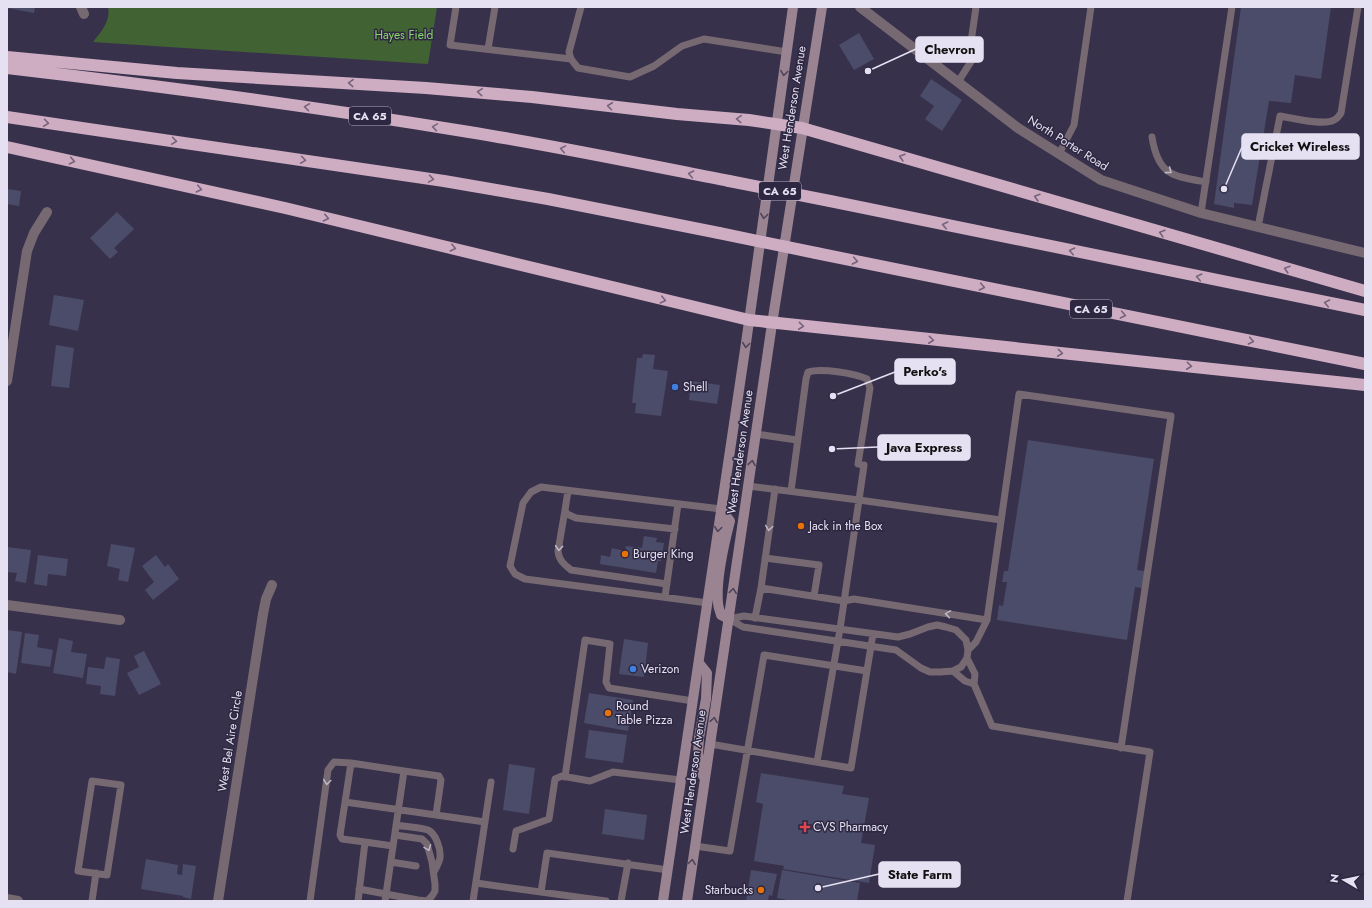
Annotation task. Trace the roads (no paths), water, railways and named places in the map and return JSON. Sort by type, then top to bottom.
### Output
[{"type":"highway","points":[[7,57],[177,73],[516,95],[690,116],[749,120],[802,128],[1365,292]]},
{"type":"highway","name":"CA 65","points":[[7,68],[159,86],[371,116],[565,149],[830,201],[1365,310]]},
{"type":"highway","name":"CA 65","points":[[7,117],[444,181],[548,199],[1365,364]]},
{"type":"highway","points":[[7,147],[293,210],[749,320],[772,324],[1365,385]]},
{"type":"main road","name":"West Henderson Avenue","points":[[663,901],[778,124],[793,7]]},
{"type":"main road","name":"West Henderson Avenue","points":[[687,901],[772,324],[822,7]]},
{"type":"main road","points":[[721,509],[730,522],[726,538],[718,604],[721,615],[729,619]]},
{"type":"main road","points":[[699,663],[707,672],[706,699],[699,738],[698,754],[704,782]]},
{"type":"street","name":"North Porter Road","points":[[860,7],[1018,128],[1101,180],[1201,213],[1365,253]]},
{"type":"street","points":[[7,381],[10,332],[27,251],[34,233],[47,212]]},
{"type":"street","name":"West Bel Aire Circle","points":[[218,901],[263,614],[266,599],[272,585]]},
{"type":"street","points":[[7,605],[120,620]]},
{"type":"street","points":[[7,899],[18,901]]},
{"type":"lane","points":[[456,7],[450,45],[571,59]]},
{"type":"lane","points":[[488,49],[495,7]]},
{"type":"lane","points":[[581,7],[569,52],[571,59],[578,68],[630,77],[654,66],[682,46],[704,39],[787,52]]},
{"type":"lane","points":[[958,82],[972,60],[971,42],[976,7]]},
{"type":"lane","points":[[1059,154],[1074,125],[1091,7]]},
{"type":"lane","points":[[1201,213],[1232,7]]},
{"type":"lane","points":[[1258,227],[1280,116],[1318,122],[1329,122],[1336,120],[1341,113],[1358,7]]},
{"type":"lane","points":[[1152,137],[1158,158],[1169,173],[1180,177],[1206,182]]},
{"type":"lane","points":[[791,491],[797,440],[808,372],[815,370],[858,375],[867,379],[870,388],[858,464],[864,465],[840,629],[817,762]]},
{"type":"lane","points":[[968,650],[976,642],[987,620],[1019,394],[1171,416],[1121,748]]},
{"type":"lane","points":[[756,434],[797,440]]},
{"type":"lane","points":[[748,486],[1001,520]]},
{"type":"lane","points":[[708,603],[525,579],[515,574],[510,566],[522,502],[531,492],[541,487],[721,509]]},
{"type":"lane","points":[[755,618],[761,588],[775,489]]},
{"type":"lane","points":[[568,491],[558,552],[559,558],[563,564],[571,570],[667,584]]},
{"type":"lane","points":[[665,598],[678,504]]},
{"type":"lane","points":[[565,510],[567,514],[576,518],[675,529]]},
{"type":"lane","points":[[765,558],[819,565],[814,596]]},
{"type":"lane","points":[[761,588],[844,601],[854,599],[987,620]]},
{"type":"lane","points":[[729,619],[744,616],[898,637],[928,627],[937,625],[946,626],[956,630],[966,640],[968,658],[975,674],[974,684],[992,726],[1150,752],[1127,901]]},
{"type":"lane","points":[[729,619],[743,627],[896,650],[921,668],[930,672],[952,671],[961,667],[968,658]]},
{"type":"lane","points":[[710,744],[851,768],[874,634]]},
{"type":"lane","points":[[565,777],[584,640],[610,644],[606,682],[609,688],[693,701]]},
{"type":"lane","points":[[695,846],[730,851],[764,656],[867,671]]},
{"type":"lane","points":[[952,671],[965,681],[974,684]]},
{"type":"lane","points":[[310,901],[328,770],[334,762],[351,763],[439,776],[441,780],[436,815]]},
{"type":"lane","points":[[351,763],[340,835],[342,839],[393,846]]},
{"type":"lane","points":[[385,897],[404,771]]},
{"type":"lane","points":[[513,849],[516,831],[549,819],[555,779],[562,776],[590,781],[613,772],[681,780]]},
{"type":"lane","points":[[92,781],[121,785],[107,875],[96,873],[78,871],[92,781]]},
{"type":"lane","points":[[473,901],[491,782]]},
{"type":"lane","points":[[345,802],[485,822]]},
{"type":"lane","points":[[396,825],[428,830],[433,834],[439,846],[440,856],[439,863],[433,874]]},
{"type":"lane","points":[[359,889],[385,897],[427,900],[432,896],[435,891],[435,884],[432,862],[427,844],[422,839],[395,835]]},
{"type":"lane","points":[[358,901],[365,842]]},
{"type":"lane","points":[[541,892],[547,853],[628,863],[668,870]]},
{"type":"lane","points":[[391,862],[416,866]]},
{"type":"lane","points":[[621,901],[628,863]]},
{"type":"lane","points":[[92,901],[96,873]]},
{"type":"lane","points":[[476,883],[606,901]]},
{"type":"place","name":"Chevron","points":[[868,71]]},
{"type":"place","name":"Cricket Wireless","points":[[1224,189]]},
{"type":"place","name":"Shell","points":[[675,387]]},
{"type":"place","name":"Perko's","points":[[833,396]]},
{"type":"place","name":"Java Express","points":[[832,449]]},
{"type":"place","name":"Jack in the Box","points":[[801,526]]},
{"type":"place","name":"Burger King","points":[[625,554]]},
{"type":"place","name":"Verizon","points":[[633,669]]},
{"type":"place","name":"Round Table Pizza","points":[[608,713]]},
{"type":"place","name":"CVS Pharmacy","points":[[805,827]]},
{"type":"place","name":"State Farm","points":[[818,888]]},
{"type":"place","name":"Starbucks","points":[[761,890]]},
{"type":"park label","name":"Hayes Field","points":[[404,35]]}]
